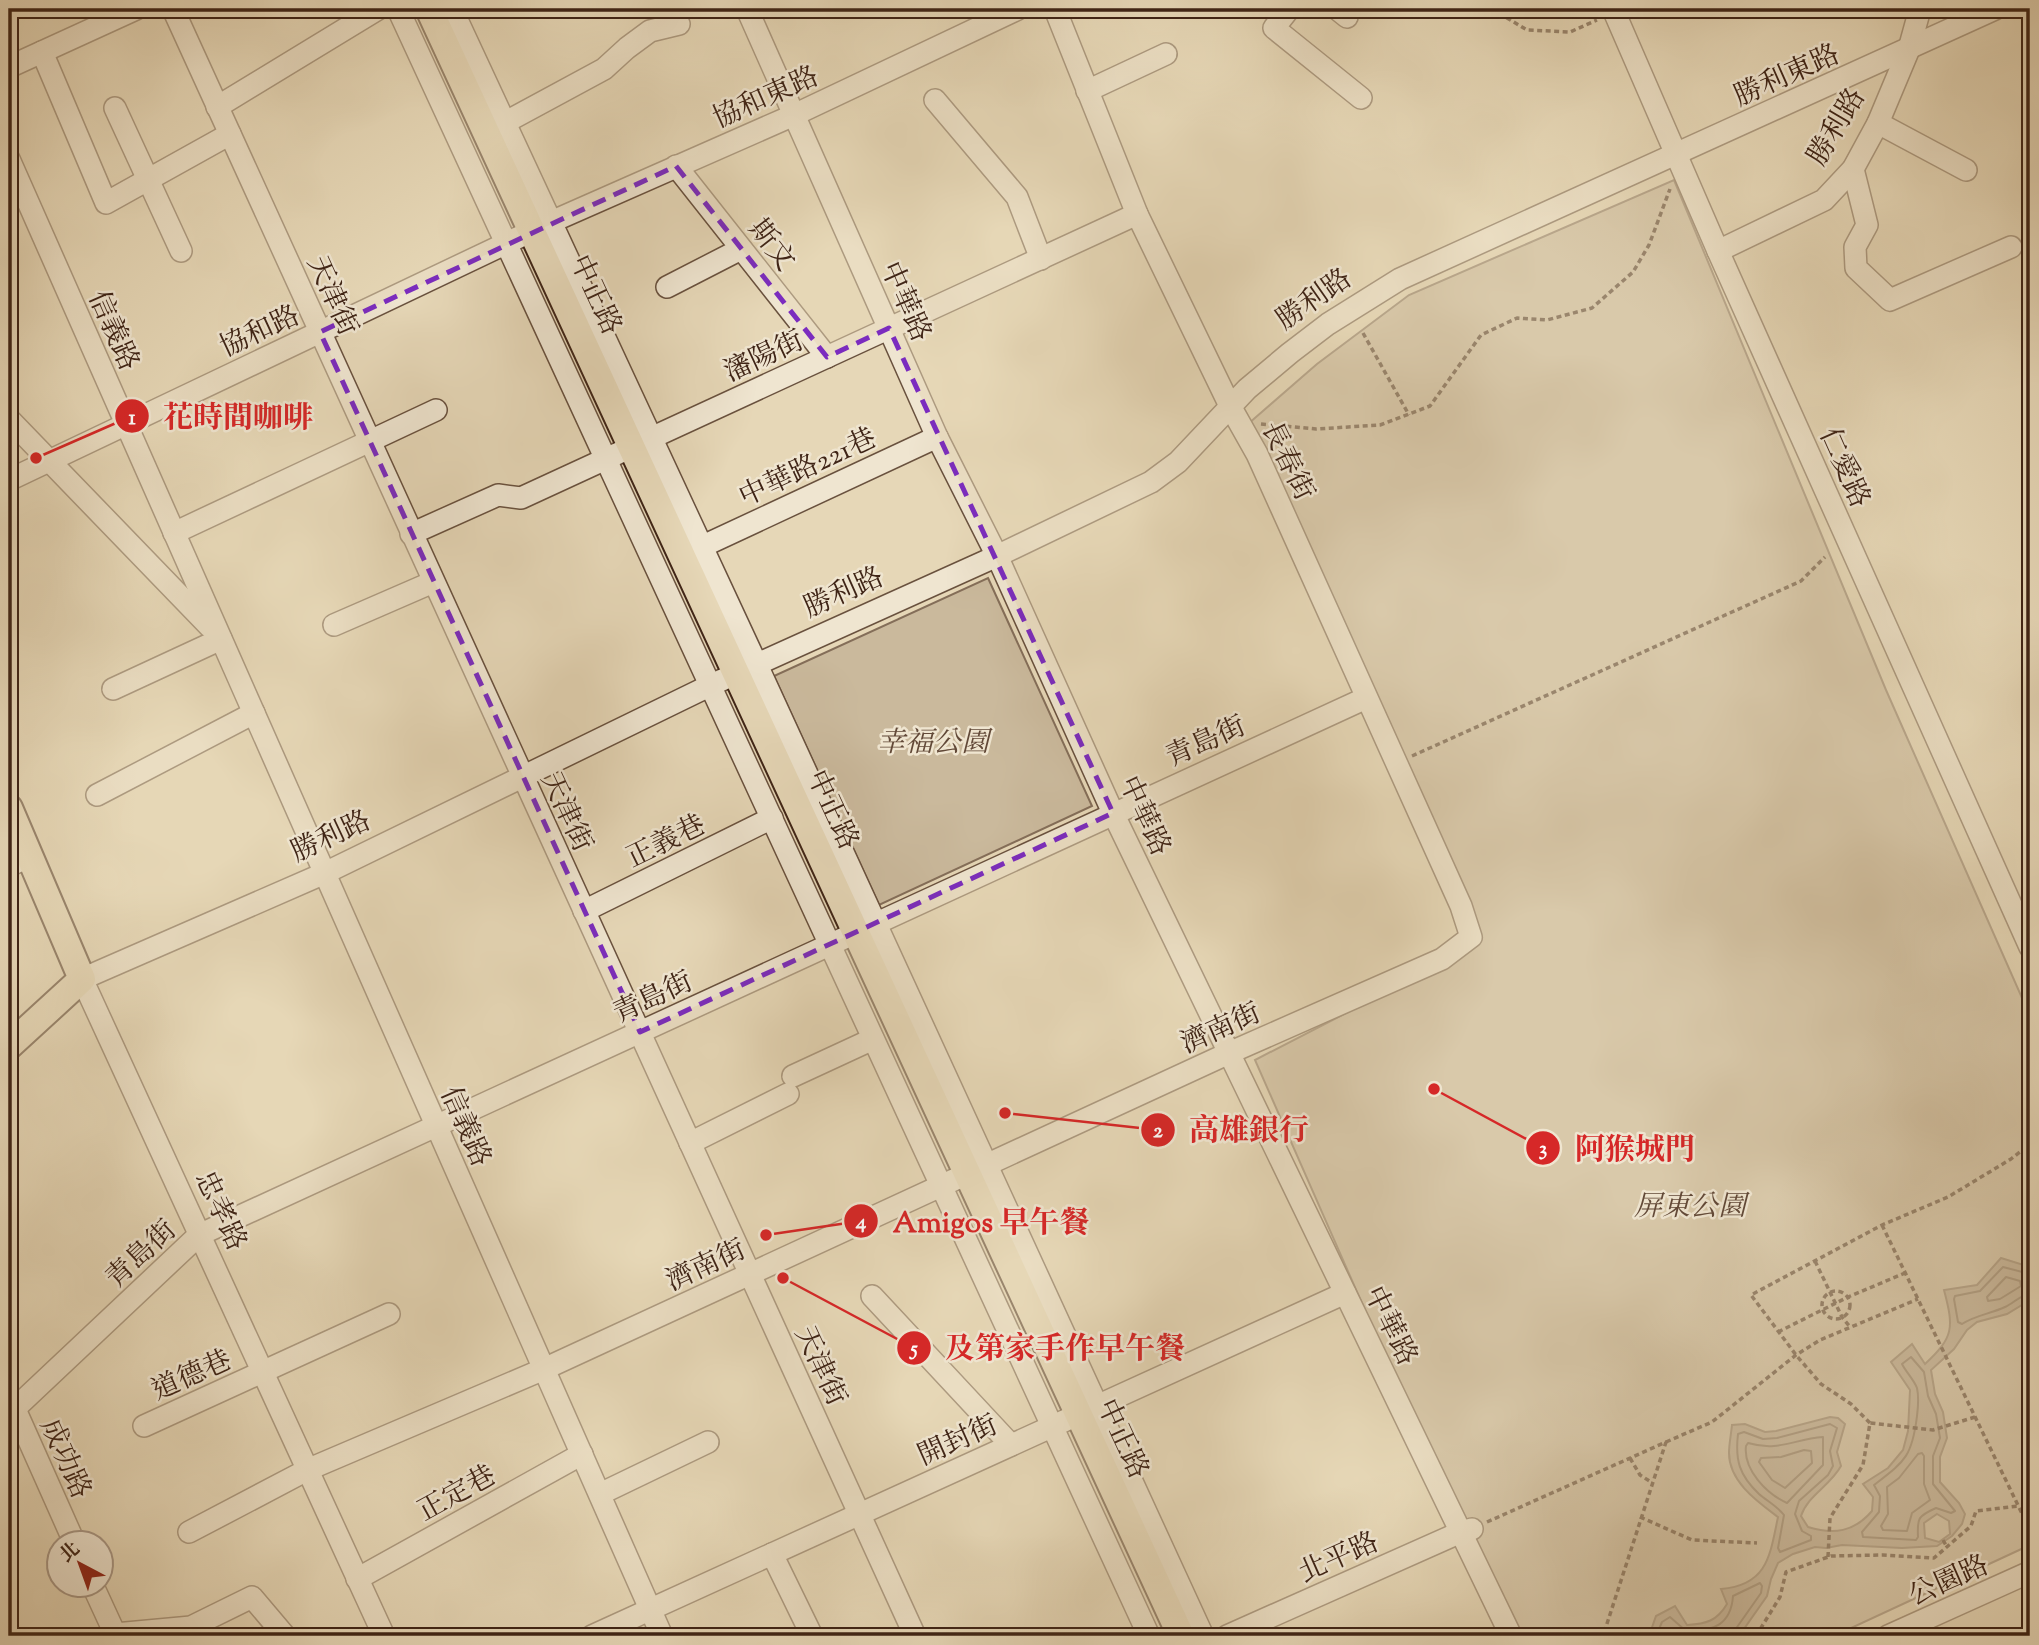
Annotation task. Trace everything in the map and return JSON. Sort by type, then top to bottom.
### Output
[{"type":"main road","name":"中正路","points":[[429,9],[542,226],[747,669],[1088,1411],[1181,1636]]},
{"type":"main road","name":"忠孝路","points":[[9,808],[19,861],[82,979]]},
{"type":"main road","name":"勝利路","points":[[9,1046],[82,979]]},
{"type":"street","points":[[9,67],[136,9]]},
{"type":"street","name":"天津街","points":[[173,9],[915,1636]]},
{"type":"street","points":[[217,107],[378,9]]},
{"type":"street","points":[[398,9],[1149,1636]]},
{"type":"street","name":"中正路","points":[[452,9],[504,123],[542,226]]},
{"type":"street","name":"協和東路","points":[[542,226],[794,115],[979,17],[1018,9]]},
{"type":"street","name":"長春街","points":[[1055,9],[1137,214],[1230,406],[1257,454],[1461,906],[1471,937]]},
{"type":"street","points":[[1289,9],[1275,27],[1361,98]]},
{"type":"street","name":"勝利路","points":[[1718,251],[1824,200],[1853,169],[1878,123],[1909,50],[1920,9]]},
{"type":"street","name":"勝利東路","points":[[1676,154],[1995,9]]},
{"type":"street","name":"仁愛路","points":[[1614,10],[1718,251],[2030,947]]},
{"type":"street","name":"中華路","points":[[753,11],[794,115],[937,437],[997,556],[1113,813],[1345,1293],[1466,1530],[1511,1636]]},
{"type":"street","points":[[504,123],[604,69],[650,31],[679,24]]},
{"type":"street","points":[[42,52],[106,203],[230,134]]},
{"type":"street","points":[[1087,90],[1166,54]]},
{"type":"street","points":[[935,100],[1017,197],[1041,258]]},
{"type":"street","points":[[115,108],[181,251]]},
{"type":"street","points":[[1878,123],[1966,170]]},
{"type":"street","name":"勝利路","points":[[82,979],[325,873],[711,685],[997,556],[1161,476],[1178,462],[1230,406],[1290,353],[1328,324],[1399,279],[1676,154]]},
{"type":"street","name":"信義路","points":[[9,159],[662,1636]]},
{"type":"street","name":"斯文","points":[[676,166],[827,357]]},
{"type":"street","points":[[1853,169],[1867,225],[1855,247],[1856,268],[1889,300],[2011,247]]},
{"type":"street","name":"瀋陽街","points":[[411,534],[498,495],[521,498],[1137,214]]},
{"type":"street","name":"協和路","points":[[9,480],[542,226]]},
{"type":"street","points":[[667,287],[741,249]]},
{"type":"street","points":[[174,533],[436,410]]},
{"type":"street","name":"信義路","points":[[9,419],[221,639]]},
{"type":"street","name":"中華路221巷","points":[[701,547],[937,437]]},
{"type":"street","name":"中正路","points":[[641,442],[701,547],[747,669]]},
{"type":"street","points":[[334,625],[433,582]]},
{"type":"street","points":[[113,689],[221,639]]},
{"type":"street","name":"青島街","points":[[11,1406],[199,1235],[1366,698]]},
{"type":"street","points":[[97,795],[254,713]]},
{"type":"street","name":"正義巷","points":[[584,911],[772,818]]},
{"type":"street","name":"濟南街","points":[[189,1532],[306,1470],[544,1368],[1229,1053],[1442,959],[1471,937]]},
{"type":"street","name":"忠孝路","points":[[82,979],[357,1579],[376,1633]]},
{"type":"street","points":[[690,1143],[873,1039]]},
{"type":"street","name":"開封街","points":[[593,1636],[1345,1293]]},
{"type":"street","points":[[872,1296],[1012,1445]]},
{"type":"street","name":"道德巷","points":[[144,1426],[389,1314]]},
{"type":"street","name":"成功路","points":[[11,1406],[69,1530]]},
{"type":"street","name":"中正路","points":[[1088,1411],[1203,1636]]},
{"type":"street","points":[[600,1494],[708,1442]]},
{"type":"street","name":"正定巷","points":[[357,1579],[582,1454]]},
{"type":"street","name":"北平路","points":[[1227,1636],[1466,1530]]},
{"type":"street","points":[[772,1554],[812,1636]]},
{"type":"street","name":"公園路","points":[[1888,1636],[2030,1572]]},
{"type":"street","points":[[100,1600],[116,1635],[191,1628],[252,1597],[285,1636]]},
{"type":"path","points":[[1492,9],[1527,30],[1570,32],[1614,10]]},
{"type":"path","points":[[1261,424],[1316,429],[1380,425],[1430,406],[1481,335],[1517,318],[1547,320],[1592,308],[1633,272],[1649,245],[1671,188]]},
{"type":"path","points":[[1363,333],[1409,415]]},
{"type":"path","points":[[1410,757],[1801,581],[1825,558]]},
{"type":"path","points":[[1975,1417],[1933,1430],[1870,1423],[1851,1404],[1821,1384],[1751,1295],[1882,1225],[1948,1198],[2030,1144]]},
{"type":"path","points":[[1882,1225],[2030,1530]]},
{"type":"path","points":[[1815,1261],[1850,1328]]},
{"type":"path","points":[[1778,1332],[1848,1297],[1905,1273]]},
{"type":"path","points":[[1831,1291],[1841,1291],[1848,1297],[1848,1310],[1842,1317],[1833,1318],[1823,1310],[1822,1301],[1831,1291]]},
{"type":"path","points":[[1466,1530],[1712,1422],[1796,1355],[1820,1340],[1918,1299]]},
{"type":"path","points":[[1828,1557],[1830,1518],[1863,1465],[1870,1423]]},
{"type":"path","points":[[1603,1636],[1666,1442]]},
{"type":"path","points":[[1630,1458],[1640,1475],[1651,1482]]},
{"type":"path","points":[[1756,1636],[1780,1597],[1786,1572],[1828,1557],[1883,1555],[1934,1558],[1971,1526],[1976,1511],[2019,1506]]},
{"type":"path","points":[[1640,1517],[1692,1540],[1757,1543]]},
{"type":"path","points":[[1942,1540],[1947,1547]]},
{"type":"highlighted area","points":[[676,166],[827,357],[889,328],[1113,813],[640,1032],[320,332]]},
{"type":"green space","name":"屏東公園","points":[[1674,180],[1886,690],[2030,1016],[2030,1545],[1834,1636],[1514,1636],[1376,1335],[1255,1060],[1453,958],[1477,938],[1248,424],[1317,364],[1409,295]]},
{"type":"green space","name":"幸福公園","points":[[988,578],[1092,806],[879,905],[774,676]]},
{"type":"water","points":[[2001,1258],[2027,1266],[2030,1273],[2030,1300],[2007,1314],[1977,1322],[1931,1370],[1947,1438],[1940,1457],[1940,1482],[1965,1514],[1962,1524],[1952,1536],[1937,1546],[1902,1548],[1842,1545],[1815,1547],[1793,1554],[1778,1563],[1767,1596],[1739,1636],[1649,1636],[1656,1616],[1675,1606],[1687,1625],[1715,1618],[1727,1604],[1721,1589],[1749,1581],[1758,1574],[1769,1555],[1778,1517],[1746,1490],[1734,1473],[1729,1453],[1732,1425],[1745,1424],[1765,1432],[1830,1417],[1838,1418],[1845,1424],[1837,1452],[1841,1466],[1809,1502],[1801,1516],[1808,1527],[1826,1531],[1843,1530],[1858,1523],[1872,1511],[1873,1497],[1863,1484],[1888,1468],[1903,1450],[1908,1431],[1910,1390],[1891,1362],[1912,1344],[1925,1364],[1942,1346],[1949,1331],[1944,1290],[1977,1285]],"holes":[[[1937,1514],[1949,1521],[1950,1534],[1939,1542],[1925,1538],[1924,1523]]]},
{"type":"place","name":"花時間咖啡","points":[[36,458]]},
{"type":"place","name":"阿猴城門","points":[[1434,1089]]},
{"type":"place","name":"高雄銀行","points":[[1005,1113]]},
{"type":"place","name":"Amigos 早午餐","points":[[766,1235]]},
{"type":"place","name":"及第家手作早午餐","points":[[783,1278]]}]
